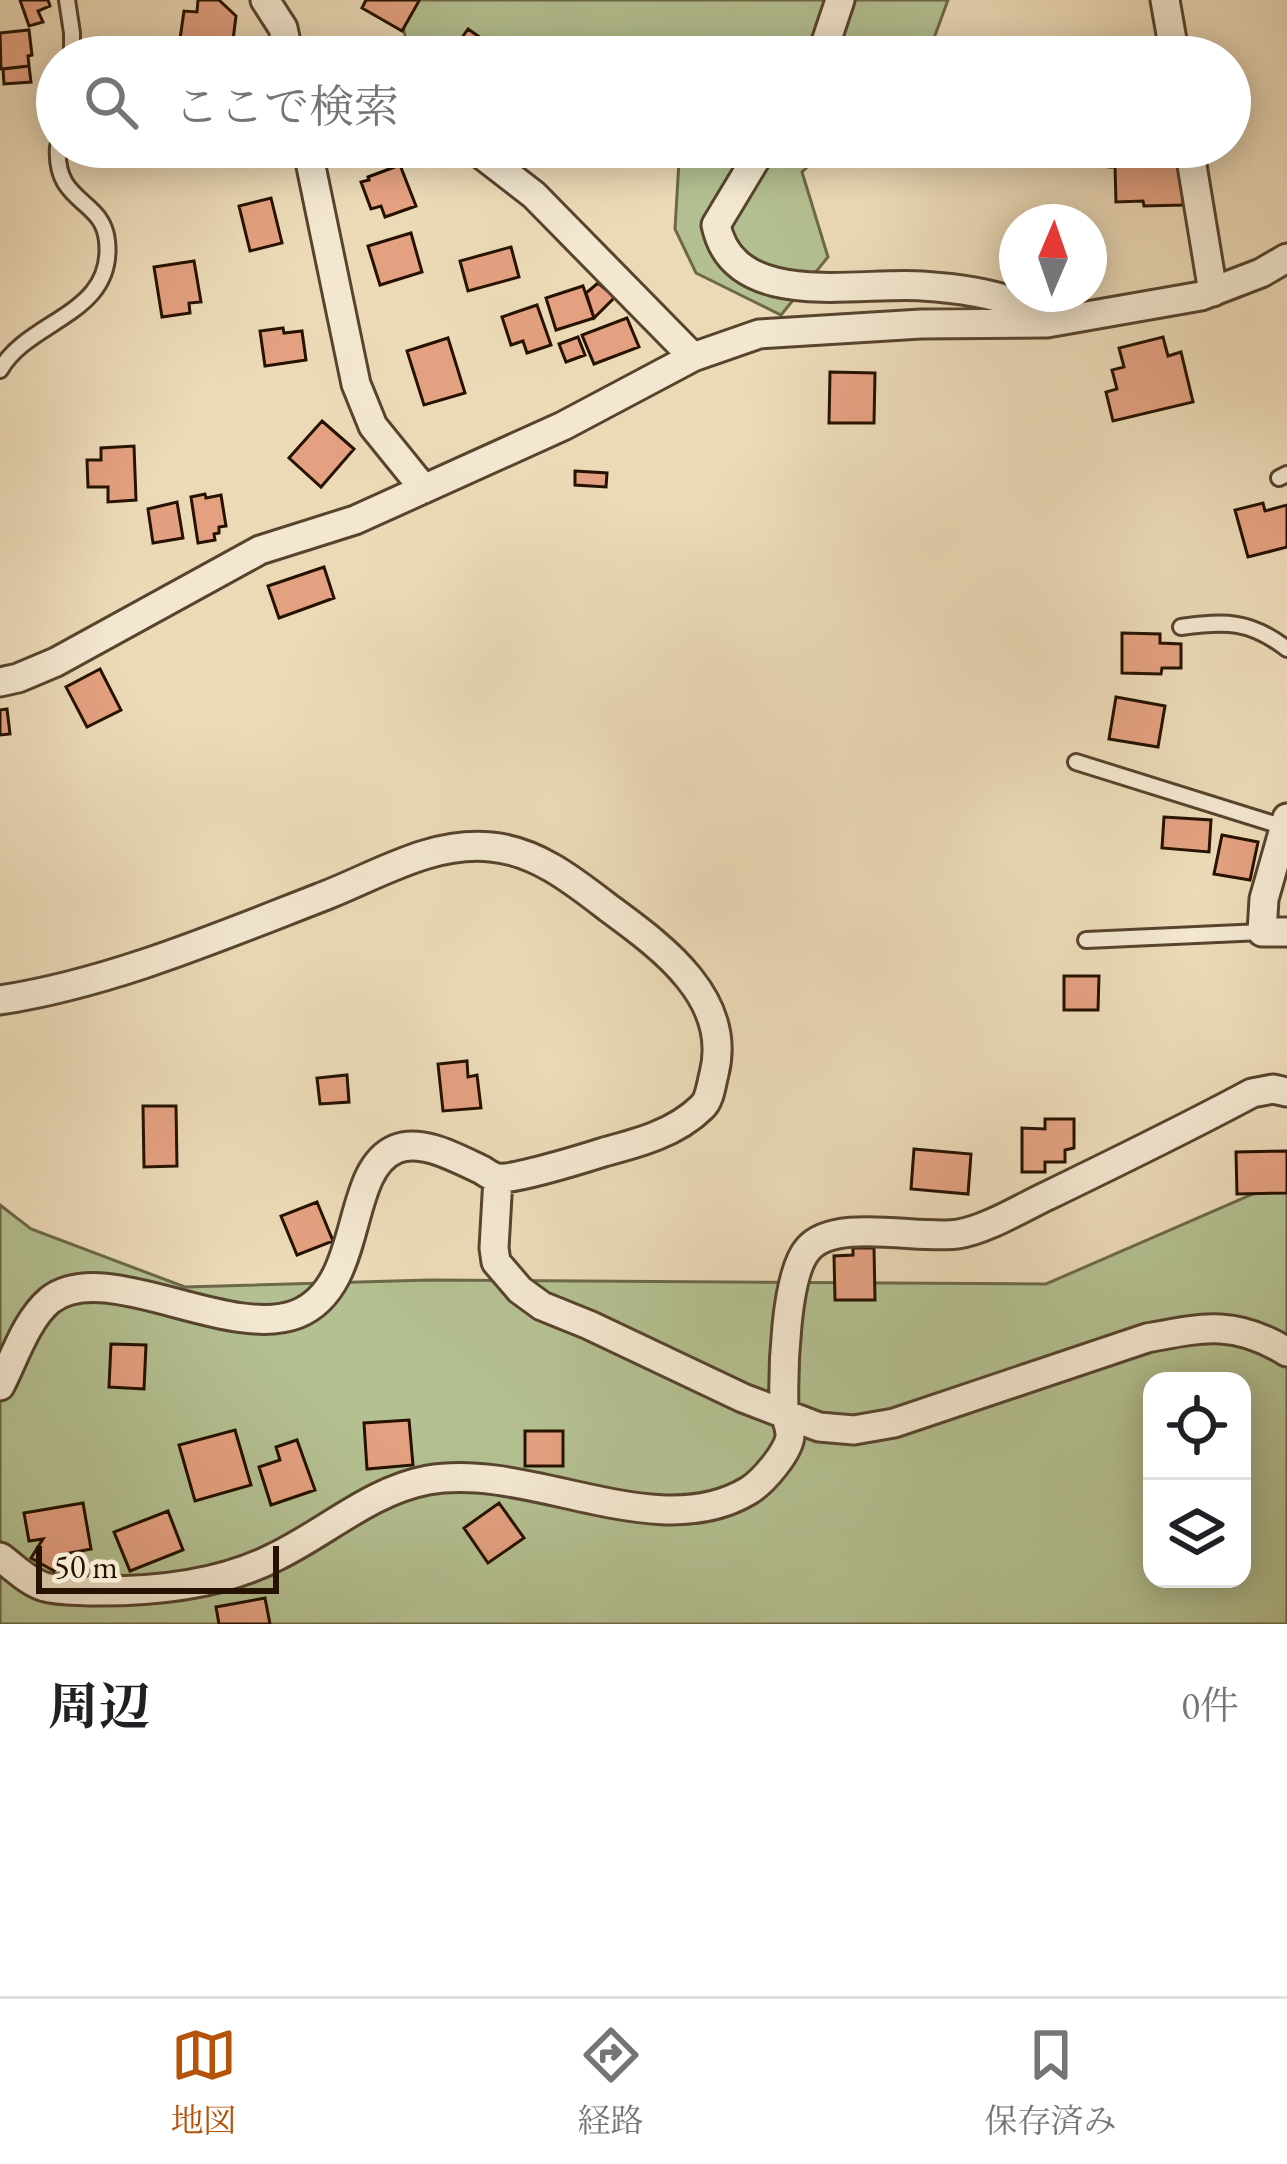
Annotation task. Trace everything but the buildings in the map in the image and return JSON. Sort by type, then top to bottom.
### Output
[{"type":"street","points":[[266,0],[285,36]]},
{"type":"street","points":[[827,36],[840,0]]},
{"type":"street","points":[[1166,0],[1172,36]]},
{"type":"street","points":[[311,168],[356,384],[373,426],[424,488]]},
{"type":"street","points":[[499,168],[534,195],[693,357]]},
{"type":"street","points":[[751,168],[716,225],[729,256],[757,275],[800,288],[924,286],[982,294],[1016,303],[1047,322]]},
{"type":"street","points":[[1193,168],[1213,292]]},
{"type":"street","points":[[0,682],[56,662],[260,550],[355,520],[562,426],[693,357],[759,334],[1047,322],[1213,292],[1287,258]]},
{"type":"street","points":[[1274,932],[1264,899],[1286,823]]},
{"type":"street","points":[[0,1000],[121,971],[405,861],[454,847],[494,847],[526,855],[565,875],[680,965],[704,999],[716,1031],[716,1067],[706,1104],[644,1141],[498,1178],[436,1151],[412,1146],[381,1158],[335,1279],[324,1296],[302,1312],[271,1318],[217,1315],[112,1290],[65,1291],[38,1312],[0,1386]]},
{"type":"street","points":[[0,1557],[32,1581],[65,1590],[134,1592],[198,1583],[276,1557],[385,1495],[421,1482],[459,1477],[513,1482],[629,1505],[676,1510],[707,1507],[762,1481],[786,1449],[790,1437],[784,1413],[788,1310],[807,1249],[824,1238],[848,1233],[958,1234],[1033,1203],[1252,1094],[1274,1089],[1287,1092]]},
{"type":"street","points":[[498,1178],[496,1262],[520,1290],[542,1306],[743,1398],[819,1427],[854,1430],[895,1423],[1148,1337],[1186,1330],[1232,1328],[1265,1338],[1287,1352]]},
{"type":"lane","points":[[67,0],[72,36]]},
{"type":"lane","points":[[0,370],[20,346],[92,296],[101,280],[107,242],[102,223],[67,188],[59,168]]},
{"type":"lane","points":[[1181,626],[1235,622],[1260,630],[1287,649]]},
{"type":"lane","points":[[1076,762],[1286,823]]},
{"type":"lane","points":[[1086,940],[1274,932]]},
{"type":"green space","points":[[397,0],[948,0],[935,36],[405,36]]},
{"type":"green space","points":[[679,168],[806,168],[802,172],[828,257],[781,315],[696,273],[675,229]]},
{"type":"green space","points":[[1287,1179],[1287,1624],[0,1624],[0,1205],[31,1229],[185,1287],[429,1280],[1046,1284]]}]
